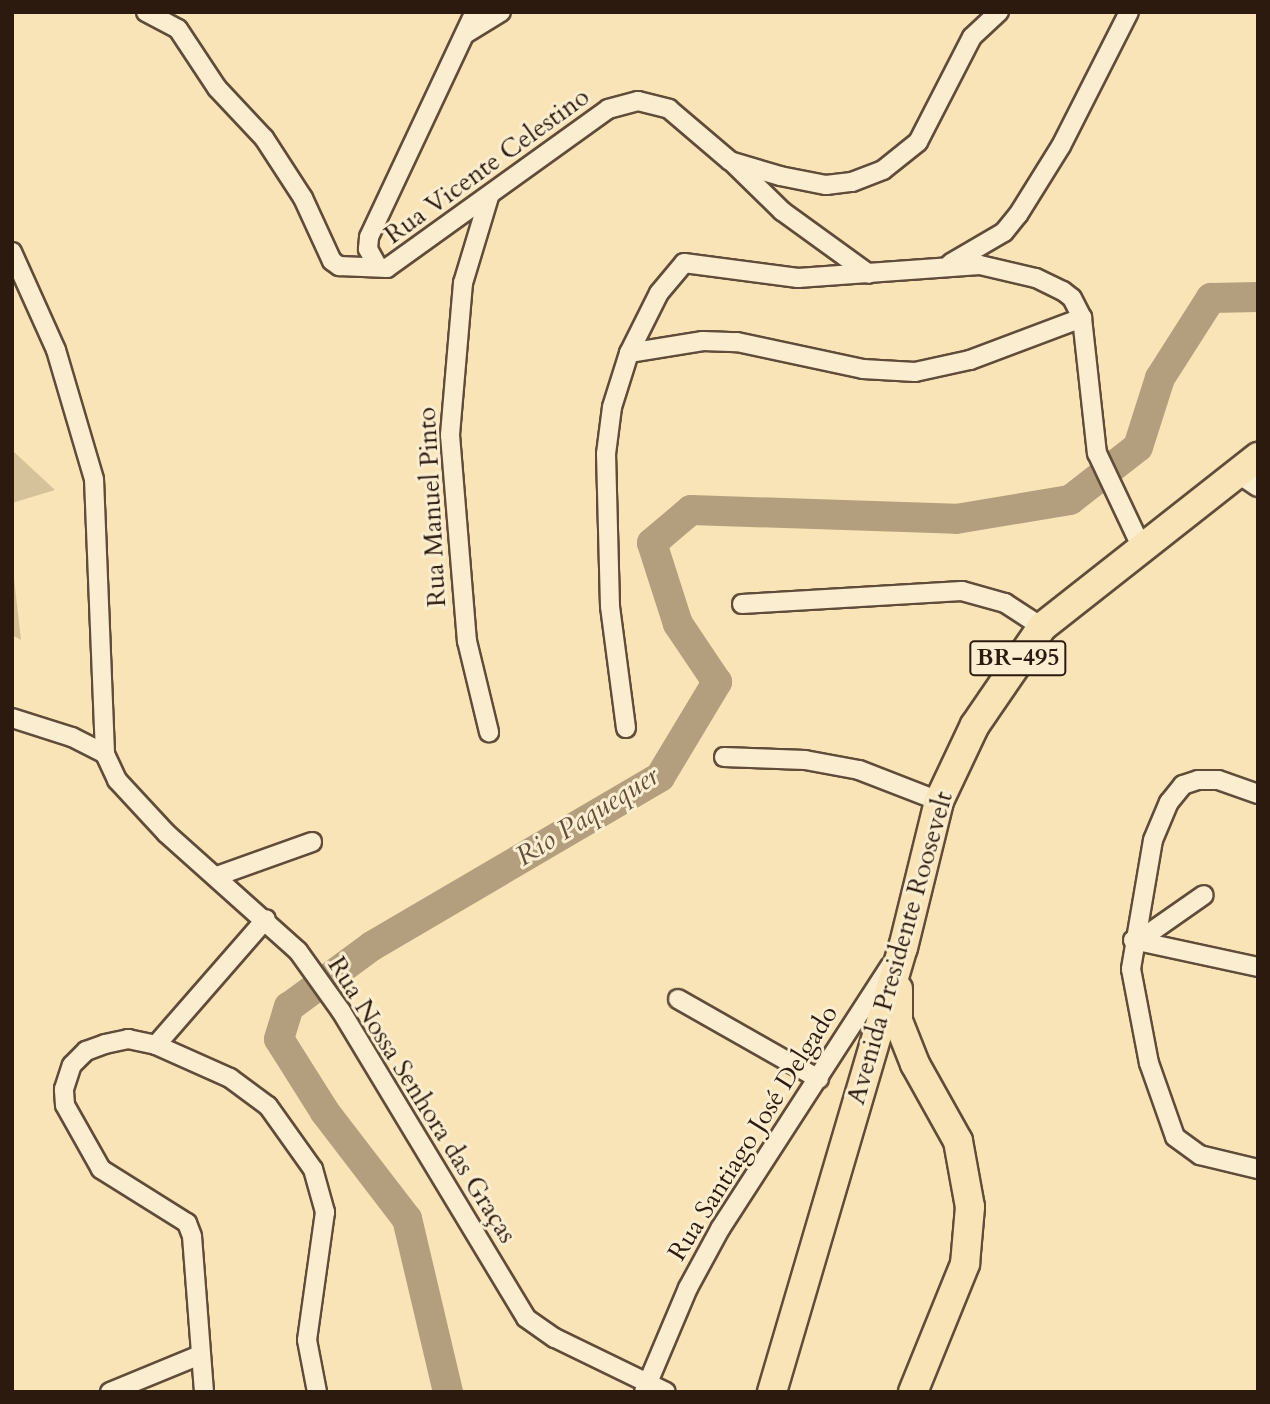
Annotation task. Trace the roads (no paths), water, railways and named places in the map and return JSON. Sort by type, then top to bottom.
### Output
[{"type":"main road","name":"Avenida Presidente Roosevelt","points":[[772,1392],[903,948],[939,801],[975,725],[1042,627],[1141,546],[1251,472]]},
{"type":"main road","name":"BR-495","points":[[903,948],[898,1021],[915,1064],[958,1141],[971,1207],[965,1264],[913,1392]]},
{"type":"main road","points":[[867,1069],[887,1043],[902,1049],[915,1064]]},
{"type":"street","points":[[146,12],[178,29],[216,88],[264,138],[303,198],[332,261],[339,267],[379,267]]},
{"type":"street","points":[[379,267],[368,248],[369,237],[475,12]]},
{"type":"street","points":[[464,34],[501,12]]},
{"type":"street","name":"Rua Vicente Celestino","points":[[730,161],[826,185],[852,182],[883,170],[918,142],[972,37],[999,12]]},
{"type":"street","points":[[947,265],[992,241],[1018,215],[1061,146],[1129,12]]},
{"type":"street","name":"Rua Vicente Celestino","points":[[379,267],[396,265],[608,109],[638,101],[669,109],[730,161],[782,211],[869,274]]},
{"type":"street","name":"Rua Manuel Pinto","points":[[489,197],[463,283],[450,435],[467,641],[489,732]]},
{"type":"street","name":"Rua Nossa Senhora das Graças","points":[[12,252],[56,350],[94,479],[105,754],[128,796],[298,951],[341,1011],[526,1318],[555,1338],[645,1387],[666,1392]]},
{"type":"street","points":[[625,728],[610,606],[606,454],[612,407],[629,353],[665,283],[684,263],[798,278],[869,274],[947,265],[980,265],[1036,278],[1072,298],[1082,318],[1101,465],[1141,546]]},
{"type":"street","points":[[629,353],[703,341],[737,342],[863,369],[915,372],[970,360],[1082,318]]},
{"type":"street","points":[[741,604],[962,592],[1005,603],[1042,627]]},
{"type":"street","points":[[12,718],[72,737],[105,754]]},
{"type":"street","points":[[724,757],[805,760],[859,770],[939,801]]},
{"type":"street","points":[[1258,794],[1217,780],[1183,785],[1169,802],[1153,840],[1135,940],[1134,999],[1149,1063],[1175,1137],[1200,1156],[1258,1169]]},
{"type":"street","points":[[217,876],[312,842]]},
{"type":"street","points":[[1135,940],[1204,895]]},
{"type":"street","points":[[156,1045],[266,919]]},
{"type":"street","points":[[1135,940],[1258,967]]},
{"type":"street","name":"Rua Santiago José Delgado","points":[[645,1387],[688,1288],[719,1229],[903,948]]},
{"type":"street","points":[[678,999],[819,1079]]},
{"type":"street","points":[[204,1392],[192,1236],[187,1223],[101,1169],[65,1105],[67,1078],[86,1051],[128,1039],[156,1045],[230,1078],[258,1099],[313,1169],[325,1212],[307,1340],[317,1392]]},
{"type":"street","points":[[110,1392],[200,1355]]},
{"type":"waterway","name":"Rio Paquequer","points":[[448,1392],[407,1219],[325,1112],[279,1039],[289,1007],[372,946],[660,777],[717,682],[678,624],[652,543],[691,510],[956,519],[1070,500],[1138,447],[1160,378],[1211,298],[1258,297]]}]
